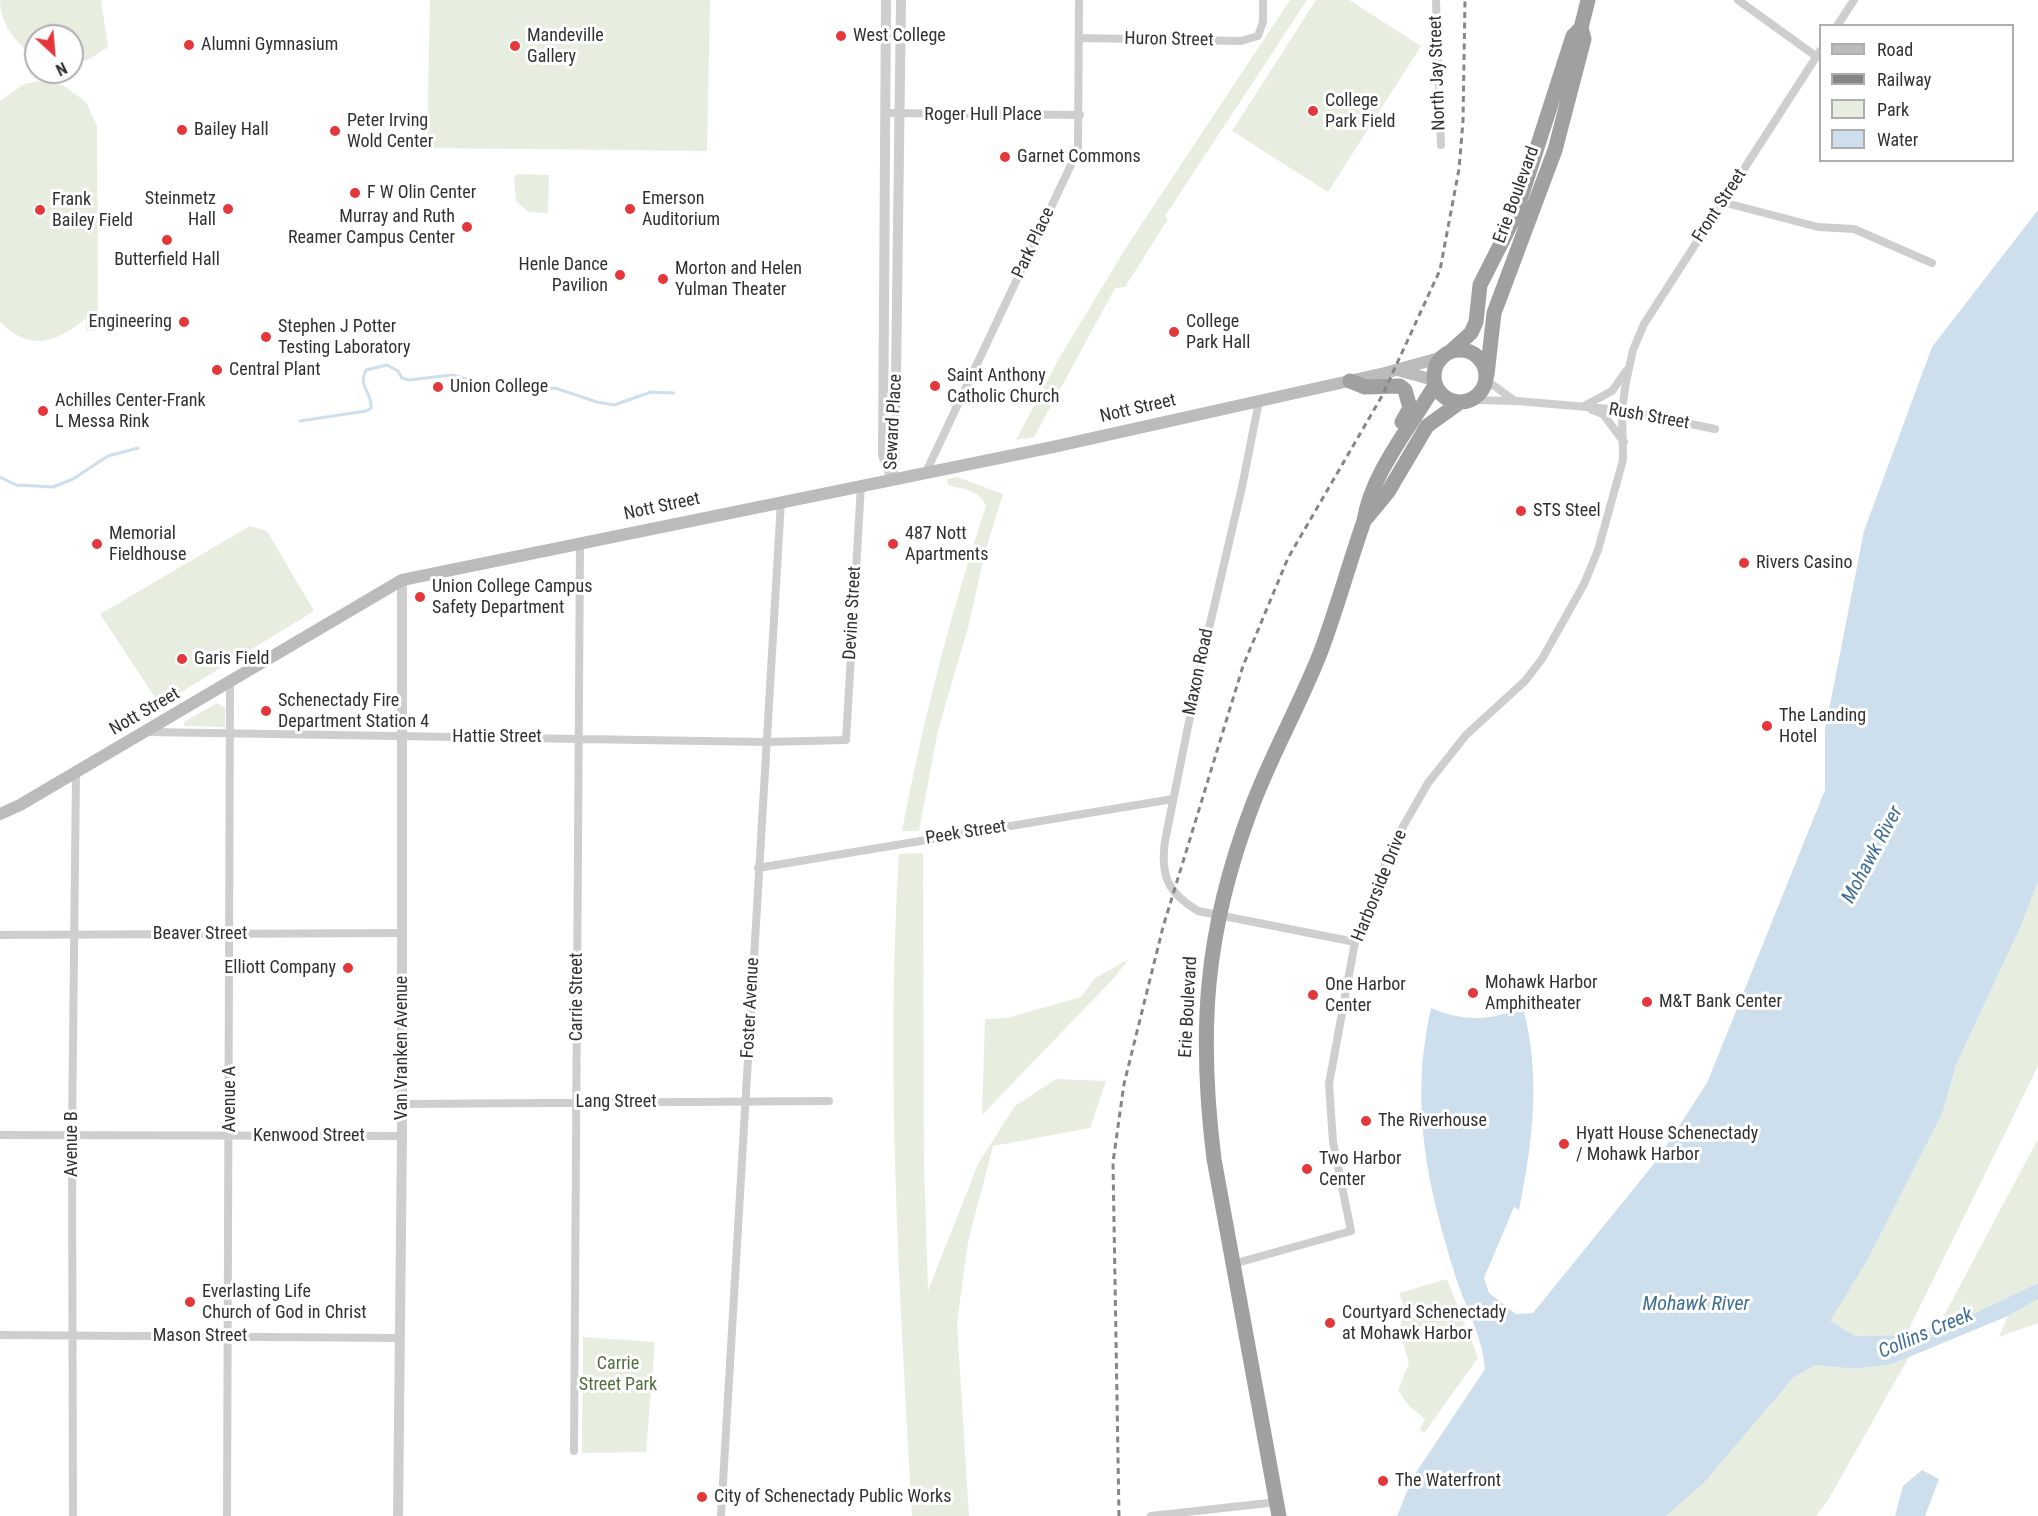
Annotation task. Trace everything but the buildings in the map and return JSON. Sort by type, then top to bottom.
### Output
[{"type":"highway","name":"Erie Boulevard","points":[[1486,378],[1494,313],[1555,150],[1584,39],[1581,28],[1588,0]]},
{"type":"highway","name":"Erie Boulevard","points":[[1446,355],[1471,333],[1476,322],[1480,285],[1515,216],[1573,36],[1581,28]]},
{"type":"highway","points":[[1464,350],[1477,356],[1486,378],[1483,390],[1466,401],[1445,398],[1434,382],[1435,370],[1446,355],[1464,350]]},
{"type":"highway","points":[[1350,381],[1365,387],[1400,386],[1406,390],[1410,408],[1397,431],[1400,443]]},
{"type":"highway","name":"Erie Boulevard","points":[[1278,1509],[1214,1159],[1205,1066],[1206,991],[1225,883],[1251,808],[1320,653],[1364,521],[1366,502],[1434,382]]},
{"type":"highway","name":"Erie Boulevard","points":[[1364,521],[1388,492],[1426,426],[1466,401]]},
{"type":"main road","name":"Nott Street","points":[[0,814],[21,806],[402,580],[1259,401],[1385,373],[1446,355]]},
{"type":"main road","name":"Nott Street","points":[[1385,373],[1404,371],[1434,382]]},
{"type":"street","name":"Seward Place","points":[[886,0],[883,455],[892,479]]},
{"type":"street","name":"Seward Place","points":[[892,479],[895,456],[902,0]]},
{"type":"street","name":"Park Place","points":[[926,472],[1078,150],[1079,0]]},
{"type":"street","name":"Huron Street","points":[[1079,38],[1241,41],[1258,36],[1263,22],[1263,0]]},
{"type":"street","name":"North Jay Street","points":[[1436,0],[1441,145]]},
{"type":"street","points":[[1738,0],[1819,54]]},
{"type":"street","points":[[1838,24],[1854,0]]},
{"type":"street","name":"Front Street","points":[[1622,410],[1630,366],[1644,324],[1819,54]]},
{"type":"street","name":"Roger Hull Place","points":[[885,113],[1080,115]]},
{"type":"street","points":[[1722,202],[1818,227],[1854,229],[1932,263]]},
{"type":"street","name":"Front Street","points":[[1584,407],[1612,391],[1630,366]]},
{"type":"street","points":[[1486,378],[1515,401]]},
{"type":"street","name":"Maxon Road","points":[[1259,401],[1173,799],[1162,860],[1165,879],[1181,901],[1198,911],[1355,942]]},
{"type":"street","name":"Rush Street","points":[[1466,401],[1515,401],[1622,410],[1715,429]]},
{"type":"street","name":"Rush Street","points":[[1584,407],[1603,414],[1624,442]]},
{"type":"street","name":"Harborside Drive","points":[[1233,1264],[1351,1232],[1333,1142],[1329,1084],[1355,942],[1393,844],[1428,783],[1466,735],[1525,681],[1542,659],[1584,584],[1611,508],[1623,460],[1622,410]]},
{"type":"street","name":"Devine Street","points":[[846,741],[861,485]]},
{"type":"street","name":"Foster Avenue","points":[[721,1516],[781,501]]},
{"type":"street","name":"Carrie Street","points":[[574,1451],[580,543]]},
{"type":"street","name":"Van Vranken Avenue","points":[[398,1516],[402,1136],[402,580]]},
{"type":"street","name":"Avenue A","points":[[227,1516],[231,933],[230,682]]},
{"type":"street","name":"Hattie Street","points":[[148,732],[766,742],[846,741]]},
{"type":"street","name":"Avenue B","points":[[73,1516],[71,1335],[76,773]]},
{"type":"street","name":"Peek Street","points":[[758,868],[1173,799]]},
{"type":"street","name":"Beaver Street","points":[[0,935],[401,933]]},
{"type":"street","name":"Lang Street","points":[[402,1104],[829,1101]]},
{"type":"street","name":"Kenwood Street","points":[[0,1135],[402,1136]]},
{"type":"street","name":"Mason Street","points":[[0,1335],[399,1338]]},
{"type":"street","points":[[1151,1516],[1278,1509]]},
{"type":"green space","points":[[0,0],[101,0],[108,47],[84,61],[84,24],[24,24],[24,48],[10,32]]},
{"type":"green space","points":[[430,0],[710,0],[707,151],[427,148]]},
{"type":"green space","points":[[1290,0],[1307,0],[1165,216],[1168,219],[1125,287],[1115,288],[1034,437],[1016,440],[1058,360],[1127,246]]},
{"type":"green space","name":"College Park Field","points":[[1316,0],[1349,0],[1421,46],[1328,192],[1232,131]]},
{"type":"green space","points":[[24,84],[63,85],[86,102],[97,126],[98,330],[86,331],[86,318],[75,327],[54,338],[33,341],[22,338],[0,322],[0,101]]},
{"type":"green space","points":[[518,174],[549,175],[548,213],[528,212],[516,201],[514,178]]},
{"type":"green space","points":[[957,477],[1003,494],[985,552],[968,628],[938,730],[919,831],[902,831],[938,668],[986,506],[975,493],[948,485],[947,479]]},
{"type":"green space","name":"Garis Field","points":[[250,526],[267,531],[314,611],[160,705],[100,614]]},
{"type":"green space","points":[[217,703],[225,708],[225,727],[184,726],[184,722]]},
{"type":"green space","points":[[923,853],[924,1164],[928,1291],[978,1164],[1015,1106],[1056,1079],[1106,1081],[1090,1128],[993,1146],[968,1242],[957,1323],[969,1516],[912,1516],[896,1185],[893,1020],[899,854]]},
{"type":"green space","points":[[2038,882],[2038,1066],[1906,1335],[1855,1336],[1829,1321],[1868,1259],[1943,1112],[1956,1065],[2020,928]]},
{"type":"green space","points":[[1129,959],[1113,979],[982,1115],[985,1019],[1007,1018],[1081,997],[1095,978]]},
{"type":"green space","points":[[2038,1139],[2038,1283],[1971,1315],[1939,1325]]},
{"type":"green space","points":[[1447,1279],[1478,1358],[1424,1433],[1420,1430],[1425,1419],[1409,1406],[1398,1390],[1409,1363],[1399,1329],[1405,1310],[1399,1293]]},
{"type":"green space","points":[[2038,1299],[2038,1323],[1999,1337],[2008,1316]]},
{"type":"green space","name":"Carrie Street Park","points":[[583,1337],[655,1342],[646,1452],[582,1453]]},
{"type":"green space","points":[[1909,1357],[1828,1500],[1816,1516],[1666,1516],[1704,1483],[1793,1378],[1815,1365],[1856,1369],[1892,1364]]},
{"type":"water","name":"Mohawk River","points":[[2038,210],[2038,882],[2020,928],[1956,1065],[1943,1112],[1868,1259],[1830,1321],[1855,1336],[1906,1335],[1971,1315],[2038,1283],[2038,1299],[2008,1316],[1892,1364],[1856,1369],[1815,1365],[1793,1378],[1704,1483],[1666,1516],[1397,1516],[1413,1477],[1485,1369],[1478,1334],[1456,1278],[1446,1244],[1424,1144],[1422,1078],[1431,1008],[1455,1016],[1477,1018],[1499,1015],[1523,1007],[1529,1033],[1533,1084],[1528,1159],[1519,1210],[1514,1207],[1484,1278],[1489,1293],[1516,1314],[1533,1313],[1657,1160],[1707,1083],[1825,790],[1825,730],[1864,531],[1932,347]]},
{"type":"water","points":[[1922,1470],[1939,1479],[1925,1516],[1895,1516],[1903,1486]]},
{"type":"waterway","points":[[300,421],[366,411],[371,408],[370,398],[363,381],[366,370],[387,365],[398,371],[402,378],[409,380],[452,375],[491,386],[531,390],[555,388],[597,402],[614,405],[651,392],[674,393]]},
{"type":"waterway","points":[[0,477],[16,485],[53,487],[73,479],[108,456],[138,448]]},
{"type":"railway","points":[[1119,1516],[1113,1162],[1124,1084],[1163,927],[1243,666],[1288,558],[1382,396],[1440,270],[1459,169],[1463,121],[1465,0]]},
{"type":"place","name":"West College","points":[[841,36]]},
{"type":"place","name":"Alumni Gymnasium","points":[[189,45]]},
{"type":"place","name":"Mandeville Gallery","points":[[515,46]]},
{"type":"place","name":"College Park Field","points":[[1313,111]]},
{"type":"place","name":"Bailey Hall","points":[[182,130]]},
{"type":"place","name":"Peter Irving Wold Center","points":[[335,131]]},
{"type":"place","name":"Garnet Commons","points":[[1005,157]]},
{"type":"place","name":"F W Olin Center","points":[[355,193]]},
{"type":"place","name":"Steinmetz Hall","points":[[228,209]]},
{"type":"place","name":"Emerson Auditorium","points":[[630,209]]},
{"type":"place","name":"Frank Bailey Field","points":[[40,210]]},
{"type":"place","name":"Murray and Ruth Reamer Campus Center","points":[[467,227]]},
{"type":"place","name":"Butterfield Hall","points":[[167,240]]},
{"type":"place","name":"Henle Dance Pavilion","points":[[620,275]]},
{"type":"place","name":"Morton and Helen Yulman Theater","points":[[663,279]]},
{"type":"place","name":"Engineering","points":[[184,322]]},
{"type":"place","name":"College Park Hall","points":[[1174,332]]},
{"type":"place","name":"Stephen J Potter Testing Laboratory","points":[[266,337]]},
{"type":"place","name":"Central Plant","points":[[217,370]]},
{"type":"place","name":"Saint Anthony Catholic Church","points":[[935,386]]},
{"type":"place","name":"Union College","points":[[438,387]]},
{"type":"place","name":"Achilles Center-Frank L Messa Rink","points":[[43,411]]},
{"type":"place","name":"STS Steel","points":[[1521,511]]},
{"type":"place","name":"Memorial Fieldhouse","points":[[97,544]]},
{"type":"place","name":"487 Nott Apartments","points":[[893,544]]},
{"type":"place","name":"Rivers Casino","points":[[1744,563]]},
{"type":"place","name":"Union College Campus Safety Department","points":[[420,597]]},
{"type":"place","name":"Garis Field","points":[[182,659]]},
{"type":"place","name":"Schenectady Fire Department Station 4","points":[[266,711]]},
{"type":"place","name":"The Landing Hotel","points":[[1767,726]]},
{"type":"place","name":"Elliott Company","points":[[348,968]]},
{"type":"place","name":"Mohawk Harbor Amphitheater","points":[[1473,993]]},
{"type":"place","name":"One Harbor Center","points":[[1313,995]]},
{"type":"place","name":"M&T Bank Center","points":[[1647,1002]]},
{"type":"place","name":"The Riverhouse","points":[[1366,1121]]},
{"type":"place","name":"Hyatt House Schenectady / Mohawk Harbor","points":[[1564,1144]]},
{"type":"place","name":"Two Harbor Center","points":[[1307,1169]]},
{"type":"place","name":"Everlasting Life Church of God in Christ","points":[[190,1302]]},
{"type":"place","name":"Courtyard Schenectady at Mohawk Harbor","points":[[1330,1323]]},
{"type":"place","name":"The Waterfront","points":[[1383,1481]]},
{"type":"place","name":"City of Schenectady Public Works","points":[[702,1497]]},
{"type":"water label","name":"Collins Creek","points":[[1926,1334]]}]
